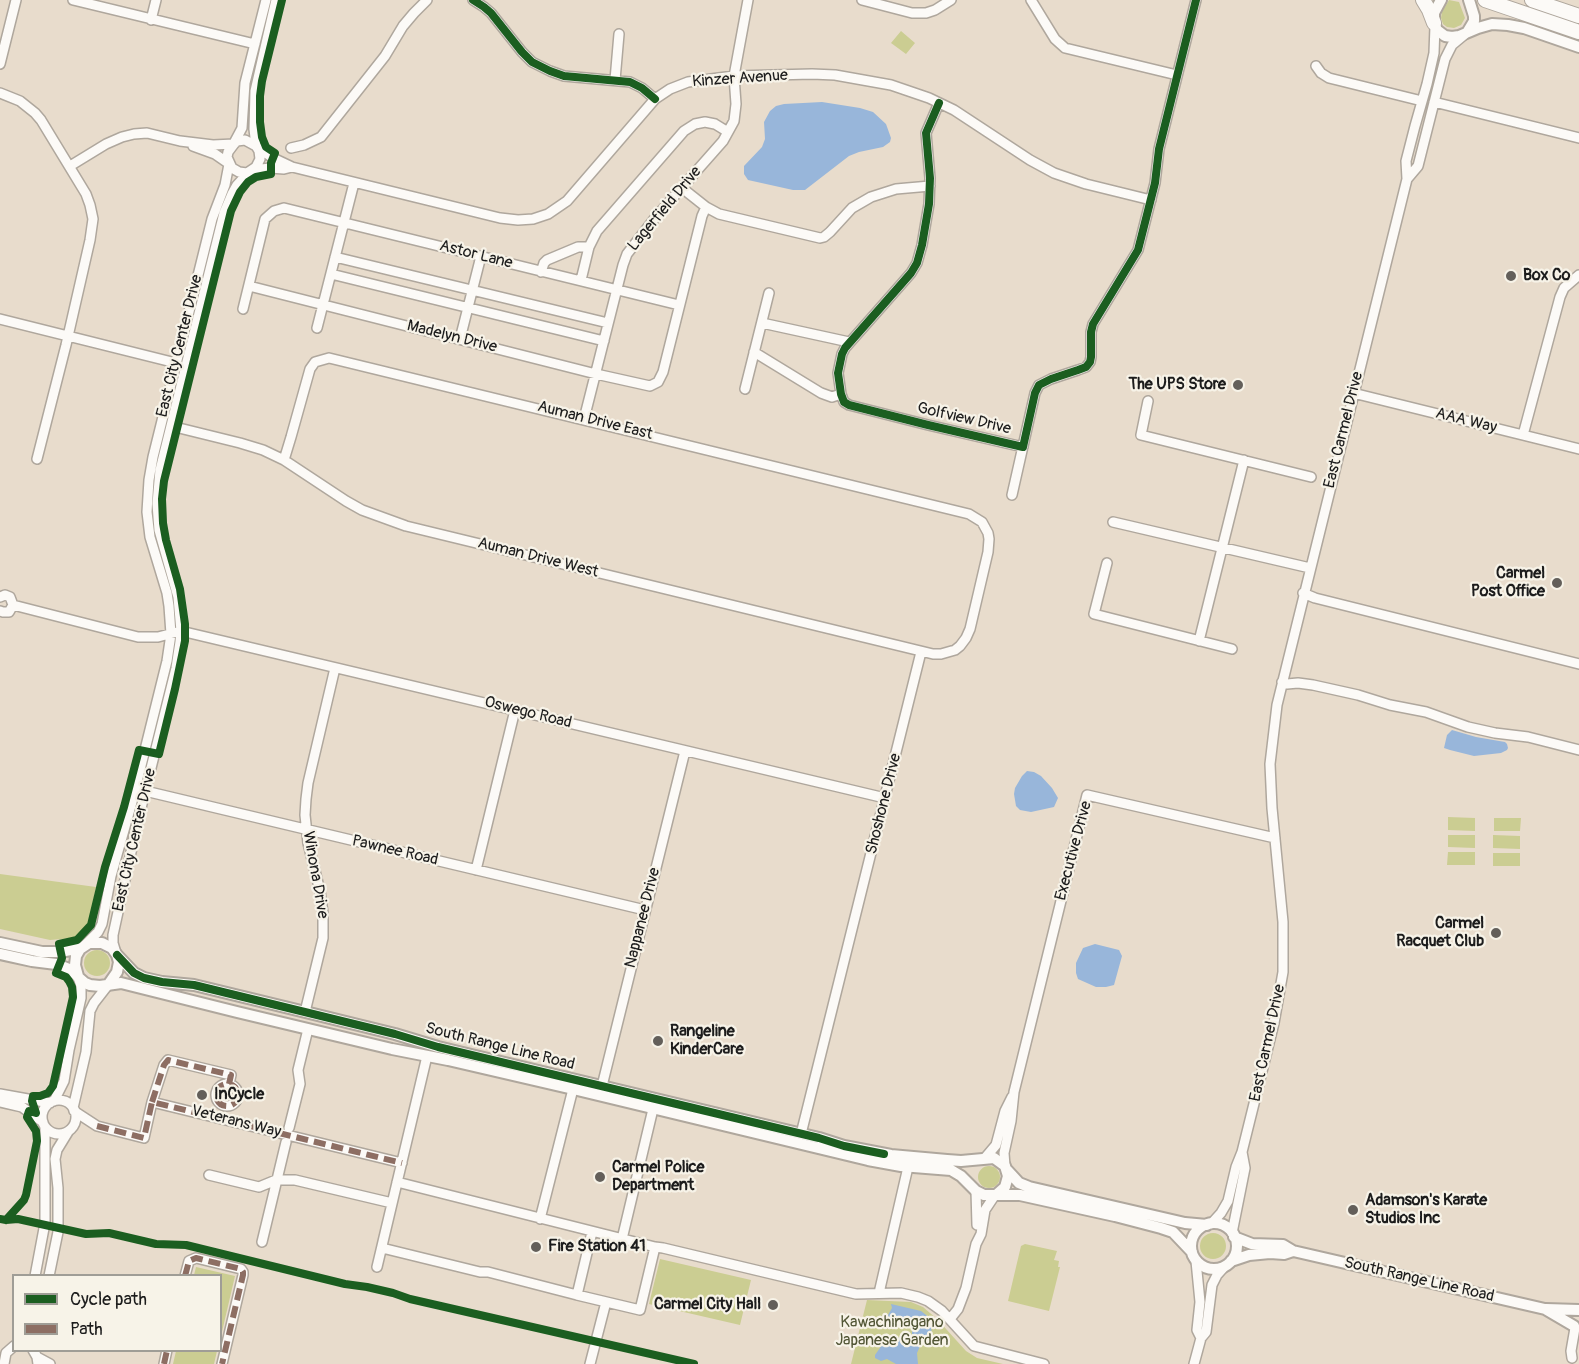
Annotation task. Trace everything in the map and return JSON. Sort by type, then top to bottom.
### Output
[{"type":"highway","points":[[1423,0],[1434,25]]},
{"type":"highway","points":[[1485,0],[1579,32]]},
{"type":"highway","points":[[1532,0],[1579,16]]},
{"type":"main road","points":[[1441,0],[1434,13],[1434,25],[1440,33],[1448,37],[1459,36],[1492,24],[1508,24],[1579,47]]},
{"type":"main road","points":[[1468,32],[1474,21],[1469,0]]},
{"type":"main road","points":[[0,943],[42,952],[60,952],[92,942],[102,943],[108,945],[116,954],[119,962],[118,969],[108,985],[90,985],[64,966],[0,954]]},
{"type":"main road","points":[[78,976],[75,960],[83,946]]},
{"type":"main road","name":"South Range Line Road","points":[[116,954],[134,973],[144,978],[194,985],[844,1146],[891,1155],[962,1161],[983,1158]]},
{"type":"main road","name":"South Range Line Road","points":[[108,985],[121,983],[868,1160],[908,1167],[954,1171],[975,1189]]},
{"type":"main road","points":[[983,1158],[998,1160],[1006,1168],[1019,1183],[1029,1187],[1185,1223],[1223,1226],[1233,1235],[1236,1249],[1228,1264],[1217,1269],[1210,1269],[1202,1266],[1173,1232],[1031,1197],[1014,1194],[988,1196],[975,1189],[970,1178],[972,1168],[978,1161],[983,1158]]},
{"type":"main road","points":[[995,1195],[1005,1188],[1006,1168]]},
{"type":"main road","points":[[1194,1256],[1192,1238],[1196,1232],[1209,1224]]},
{"type":"main road","name":"South Range Line Road","points":[[1233,1235],[1252,1244],[1283,1245],[1293,1251],[1545,1309],[1579,1310]]},
{"type":"main road","name":"South Range Line Road","points":[[1228,1264],[1249,1255],[1284,1254],[1293,1251]]},
{"type":"main road","name":"South Range Line Road","points":[[1545,1309],[1576,1328]]},
{"type":"main road","points":[[1576,1328],[1574,1318],[1579,1310]]},
{"type":"street","points":[[0,64],[16,0]]},
{"type":"street","points":[[73,0],[255,44]]},
{"type":"street","points":[[151,20],[156,0]]},
{"type":"street","points":[[229,164],[228,152],[243,125],[245,83],[266,0]]},
{"type":"street","points":[[180,141],[215,154],[239,172],[252,170],[260,159],[256,146],[254,117],[255,86],[276,0]]},
{"type":"street","points":[[291,148],[304,145],[321,136],[385,56],[403,26],[427,0]]},
{"type":"street","points":[[472,0],[491,13],[532,62],[564,76],[634,83],[655,99]]},
{"type":"street","name":"Lagerfield Drive","points":[[584,419],[627,254],[723,141],[735,115],[734,76],[748,0]]},
{"type":"street","points":[[862,0],[912,13],[926,13],[951,0]]},
{"type":"street","points":[[1031,0],[1055,39],[1065,48],[1177,75]]},
{"type":"street","name":"Golfview Drive","points":[[1012,495],[1035,393],[1039,385],[1078,370],[1090,362],[1092,357],[1090,332],[1093,324],[1138,250],[1155,183],[1159,149],[1196,0]]},
{"type":"street","name":"East Carmel Drive","points":[[1209,1224],[1226,1207],[1230,1197],[1275,1020],[1283,972],[1283,924],[1270,764],[1274,718],[1407,179],[1406,161],[1434,53],[1434,25]]},
{"type":"street","name":"East Carmel Drive","points":[[1407,179],[1418,166],[1445,57],[1452,45],[1468,32]]},
{"type":"street","points":[[615,80],[619,34]]},
{"type":"street","points":[[1316,66],[1329,78],[1422,100]]},
{"type":"street","name":"Kinzer Avenue","points":[[256,146],[264,153],[292,167],[509,219],[526,220],[542,217],[567,201],[655,99],[680,84],[734,76],[835,75],[891,85],[919,94],[973,122],[1030,160],[1053,172],[1086,184],[1151,200]]},
{"type":"street","points":[[0,93],[20,101],[35,112],[86,194],[93,219],[68,335],[36,459]]},
{"type":"street","points":[[1434,102],[1579,138]]},
{"type":"street","points":[[841,394],[838,373],[842,354],[849,342],[911,273],[917,263],[929,204],[926,133],[939,103]]},
{"type":"street","points":[[581,280],[589,247],[601,226],[684,130],[705,122],[715,124],[728,132]]},
{"type":"street","points":[[70,166],[106,144],[128,135],[147,133],[180,141],[213,145],[234,144],[245,140],[256,146]]},
{"type":"street","name":"East City Center Drive","points":[[83,946],[98,932],[102,924],[111,876],[176,632],[150,537],[147,501],[151,464],[212,219],[225,185],[229,164]]},
{"type":"street","name":"Kinzer Avenue","points":[[252,170],[292,167]]},
{"type":"street","name":"East City Center Drive","points":[[116,954],[113,935],[176,668],[178,597],[162,543],[157,504],[160,470],[224,213],[237,185],[252,170]]},
{"type":"street","points":[[317,328],[354,183]]},
{"type":"street","points":[[681,188],[718,214],[820,238],[830,232],[852,208],[871,197],[896,189],[930,186]]},
{"type":"street","points":[[679,305],[706,207]]},
{"type":"street","name":"Astor Lane","points":[[249,286],[265,219],[268,214],[284,208],[679,305]]},
{"type":"street","points":[[541,272],[543,263],[547,260],[578,247],[589,247]]},
{"type":"street","points":[[460,339],[481,256]]},
{"type":"street","points":[[335,257],[608,323]]},
{"type":"street","points":[[331,274],[604,341]]},
{"type":"street","points":[[1523,435],[1560,297],[1564,288],[1579,276]]},
{"type":"street","points":[[243,309],[249,286]]},
{"type":"street","name":"Madelyn Drive","points":[[249,286],[650,386],[656,384],[663,372],[679,305]]},
{"type":"street","points":[[746,389],[769,292]]},
{"type":"street","points":[[0,319],[176,363]]},
{"type":"street","points":[[762,323],[849,342]]},
{"type":"street","name":"Golfview Drive","points":[[754,352],[821,393],[832,397],[841,394],[844,402],[849,405],[1023,447]]},
{"type":"street","name":"Auman Drive East","points":[[284,460],[310,369],[315,362],[329,358],[953,509],[974,516],[982,522],[990,539],[988,552],[966,638],[955,650],[941,654],[921,652]]},
{"type":"street","name":"AAA Way","points":[[1353,393],[1579,449]]},
{"type":"street","points":[[1148,401],[1141,435],[1311,477]]},
{"type":"street","name":"Auman Drive West","points":[[171,426],[253,446],[284,460],[362,510],[406,526],[921,652]]},
{"type":"street","points":[[1199,641],[1244,460]]},
{"type":"street","points":[[1113,522],[1310,568]]},
{"type":"street","points":[[1107,563],[1094,615],[1232,649]]},
{"type":"street","points":[[1303,593],[1315,598],[1579,664]]},
{"type":"street","points":[[0,597],[5,595],[10,597],[13,605]]},
{"type":"street","points":[[13,605],[138,637],[158,637],[176,632]]},
{"type":"street","points":[[0,611],[9,612],[13,605]]},
{"type":"street","name":"Oswego Road","points":[[176,632],[885,798]]},
{"type":"street","name":"Shoshone Drive","points":[[801,1134],[921,652]]},
{"type":"street","name":"Winona Drive","points":[[305,1012],[323,938],[320,891],[306,830],[308,783],[336,668]]},
{"type":"street","points":[[1284,683],[1298,683],[1329,689],[1426,712],[1468,727],[1528,737],[1579,750]]},
{"type":"street","points":[[476,870],[516,710]]},
{"type":"street","name":"Nappanee Drive","points":[[602,1086],[685,751]]},
{"type":"street","name":"Pawnee Road","points":[[135,789],[645,910]]},
{"type":"street","name":"Executive Drive","points":[[1006,1168],[1004,1153],[1014,1092],[1087,795],[1275,838]]},
{"type":"street","points":[[34,1274],[45,1223],[43,1111],[52,1102],[64,1081],[81,998],[78,976]]},
{"type":"street","points":[[49,1274],[58,1232],[58,1188],[55,1159],[57,1150],[75,1122],[73,1109],[86,1052],[90,1011],[94,1002],[108,985]]},
{"type":"street","points":[[289,1128],[300,1084],[298,1070],[308,1029]]},
{"type":"street","points":[[377,1267],[427,1056]]},
{"type":"street","points":[[0,1094],[52,1102],[63,1101],[96,1126],[144,1138],[164,1065],[168,1060],[231,1075],[229,1084]]},
{"type":"street","points":[[229,1084],[236,1088],[238,1097],[233,1104],[225,1106],[218,1101],[216,1092],[221,1085],[229,1084]]},
{"type":"street","points":[[540,1219],[573,1089]]},
{"type":"street","name":"Executive Drive","points":[[983,1158],[996,1145],[1005,1111],[1014,1092]]},
{"type":"street","points":[[0,1102],[22,1107],[53,1133],[96,1126]]},
{"type":"street","name":"Veterans Way","points":[[153,1102],[402,1162]]},
{"type":"street","points":[[222,1119],[225,1106]]},
{"type":"street","points":[[622,1239],[653,1109]]},
{"type":"street","points":[[261,1242],[286,1142]]},
{"type":"street","name":"East Carmel Drive","points":[[1233,1235],[1245,1168],[1242,1152]]},
{"type":"street","points":[[879,1293],[908,1167]]},
{"type":"street","points":[[208,1175],[259,1187],[276,1180],[295,1180],[392,1203]]},
{"type":"street","points":[[397,1182],[592,1232],[856,1294],[907,1294],[918,1297],[935,1305],[974,1347],[1044,1364]]},
{"type":"street","points":[[950,1319],[960,1305],[976,1244],[978,1216],[975,1189]]},
{"type":"street","points":[[976,1244],[981,1234],[985,1210],[995,1195]]},
{"type":"street","points":[[577,1295],[592,1232]]},
{"type":"street","points":[[382,1248],[640,1310],[655,1247]]},
{"type":"street","points":[[1194,1256],[1200,1302],[1197,1330],[1201,1338]]},
{"type":"street","points":[[185,1274],[189,1261],[196,1258],[241,1269],[243,1272],[222,1364]]},
{"type":"street","points":[[1194,1364],[1201,1338],[1206,1332],[1212,1285],[1216,1275],[1228,1264]]},
{"type":"street","points":[[590,1364],[606,1302]]},
{"type":"street","points":[[1576,1328],[1572,1358],[1579,1346]]},
{"type":"street","points":[[4,1364],[4,1357],[10,1347]]},
{"type":"street","points":[[36,1355],[50,1364]]},
{"type":"green space","points":[[1449,0],[1459,2],[1465,18],[1461,25],[1454,28],[1443,24],[1441,18]]},
{"type":"green space","points":[[901,31],[915,43],[906,54],[891,43]]},
{"type":"green space","points":[[1448,817],[1475,818],[1475,831],[1448,830]]},
{"type":"green space","points":[[1494,818],[1521,818],[1520,831],[1494,831]]},
{"type":"green space","points":[[1448,835],[1475,835],[1475,848],[1448,847]]},
{"type":"green space","points":[[1493,835],[1520,836],[1520,849],[1493,848]]},
{"type":"green space","points":[[1448,852],[1475,852],[1475,865],[1447,865]]},
{"type":"green space","points":[[1493,853],[1520,853],[1520,866],[1493,866]]},
{"type":"green space","points":[[0,874],[96,887],[88,927],[74,938],[50,940],[0,929]]},
{"type":"green space","points":[[97,950],[106,954],[110,963],[106,972],[97,976],[88,972],[84,963],[88,954]]},
{"type":"green space","points":[[989,1166],[997,1169],[1000,1177],[997,1185],[989,1188],[981,1185],[978,1177],[981,1169]]},
{"type":"green space","points":[[1213,1233],[1222,1237],[1226,1246],[1222,1255],[1213,1259],[1204,1255],[1200,1246],[1204,1237]]},
{"type":"green space","points":[[1025,1244],[1057,1251],[1054,1260],[1059,1261],[1058,1267],[1060,1267],[1049,1311],[1008,1301],[1021,1246]]},
{"type":"green space","points":[[660,1259],[751,1280],[740,1325],[649,1304]]},
{"type":"green space","points":[[196,1267],[235,1276],[222,1332],[222,1274],[194,1274]]},
{"type":"green space","name":"Kawachinagano Japanese Garden","points":[[867,1300],[911,1302],[923,1307],[966,1351],[977,1358],[1003,1364],[851,1364]]},
{"type":"green space","points":[[176,1352],[217,1352],[214,1364],[173,1364]]},
{"type":"water","points":[[822,102],[873,112],[886,124],[891,138],[890,142],[883,147],[849,156],[805,190],[793,190],[748,180],[744,174],[744,166],[762,147],[765,139],[764,122],[770,111],[784,104]]},
{"type":"water","points":[[1452,730],[1505,742],[1508,748],[1501,753],[1474,756],[1444,748],[1447,735]]},
{"type":"water","points":[[1027,771],[1041,776],[1052,788],[1058,798],[1054,807],[1031,812],[1020,810],[1016,806],[1015,788]]},
{"type":"water","points":[[1095,944],[1119,950],[1122,956],[1114,985],[1096,987],[1078,979],[1076,963],[1083,948]]},
{"type":"water","points":[[891,1304],[921,1311],[930,1318],[932,1336],[927,1342],[921,1344],[917,1353],[918,1364],[896,1364],[887,1359],[881,1361],[875,1358],[887,1338],[892,1336],[909,1339],[912,1335],[909,1323],[900,1318],[892,1320],[889,1318]]},
{"type":"marked path","points":[[152,1102],[164,1065],[168,1060],[231,1075],[229,1084]]},
{"type":"marked path","points":[[227,1084],[235,1087],[238,1095],[235,1103],[227,1106],[219,1103],[216,1095],[219,1087],[227,1084]]},
{"type":"marked path","points":[[97,1126],[144,1138],[152,1102],[402,1163]]},
{"type":"marked path","points":[[186,1274],[189,1261],[196,1258],[241,1269],[243,1272],[222,1364]]},
{"type":"marked path","points":[[164,1364],[167,1352]]},
{"type":"cycle path","points":[[6,1220],[26,1195],[37,1141],[36,1131],[27,1117],[29,1111],[36,1113],[32,1101],[33,1096],[48,1093],[53,1086],[73,997],[69,981],[66,977],[56,973],[62,958],[59,944],[77,940],[91,925],[105,867],[139,750],[159,754],[175,689],[185,641],[185,624],[180,589],[163,523],[164,481],[231,211],[240,192],[248,182],[256,177],[271,174],[271,163],[275,153],[266,147],[262,137],[260,96],[282,0]]},
{"type":"cycle path","points":[[473,0],[491,13],[532,62],[564,76],[630,82],[655,99]]},
{"type":"cycle path","points":[[939,103],[926,133],[930,178],[929,204],[917,263],[911,273],[845,348],[838,373],[841,394],[844,402],[849,405],[1023,447],[1035,393],[1039,385],[1086,367],[1090,362],[1093,324],[1138,250],[1155,183],[1159,149],[1196,0]]},
{"type":"cycle path","points":[[117,955],[134,973],[144,978],[194,985],[395,1034],[438,1047],[884,1154]]},
{"type":"cycle path","points":[[0,1219],[18,1219],[86,1234],[109,1233],[156,1244],[186,1245],[694,1364]]},
{"type":"place","name":"Box Co","points":[[1511,276]]},
{"type":"place","name":"The UPS Store","points":[[1238,385]]},
{"type":"place","name":"Carmel Post Office","points":[[1557,583]]},
{"type":"place","name":"Carmel Racquet Club","points":[[1496,933]]},
{"type":"place","name":"Rangeline KinderCare","points":[[658,1041]]},
{"type":"place","name":"InCycle","points":[[202,1095]]},
{"type":"place","name":"Carmel Police Department","points":[[600,1177]]},
{"type":"place","name":"Adamson's Karate Studios Inc","points":[[1353,1210]]},
{"type":"place","name":"Fire Station 41","points":[[536,1247]]},
{"type":"place","name":"Carmel City Hall","points":[[773,1305]]}]
